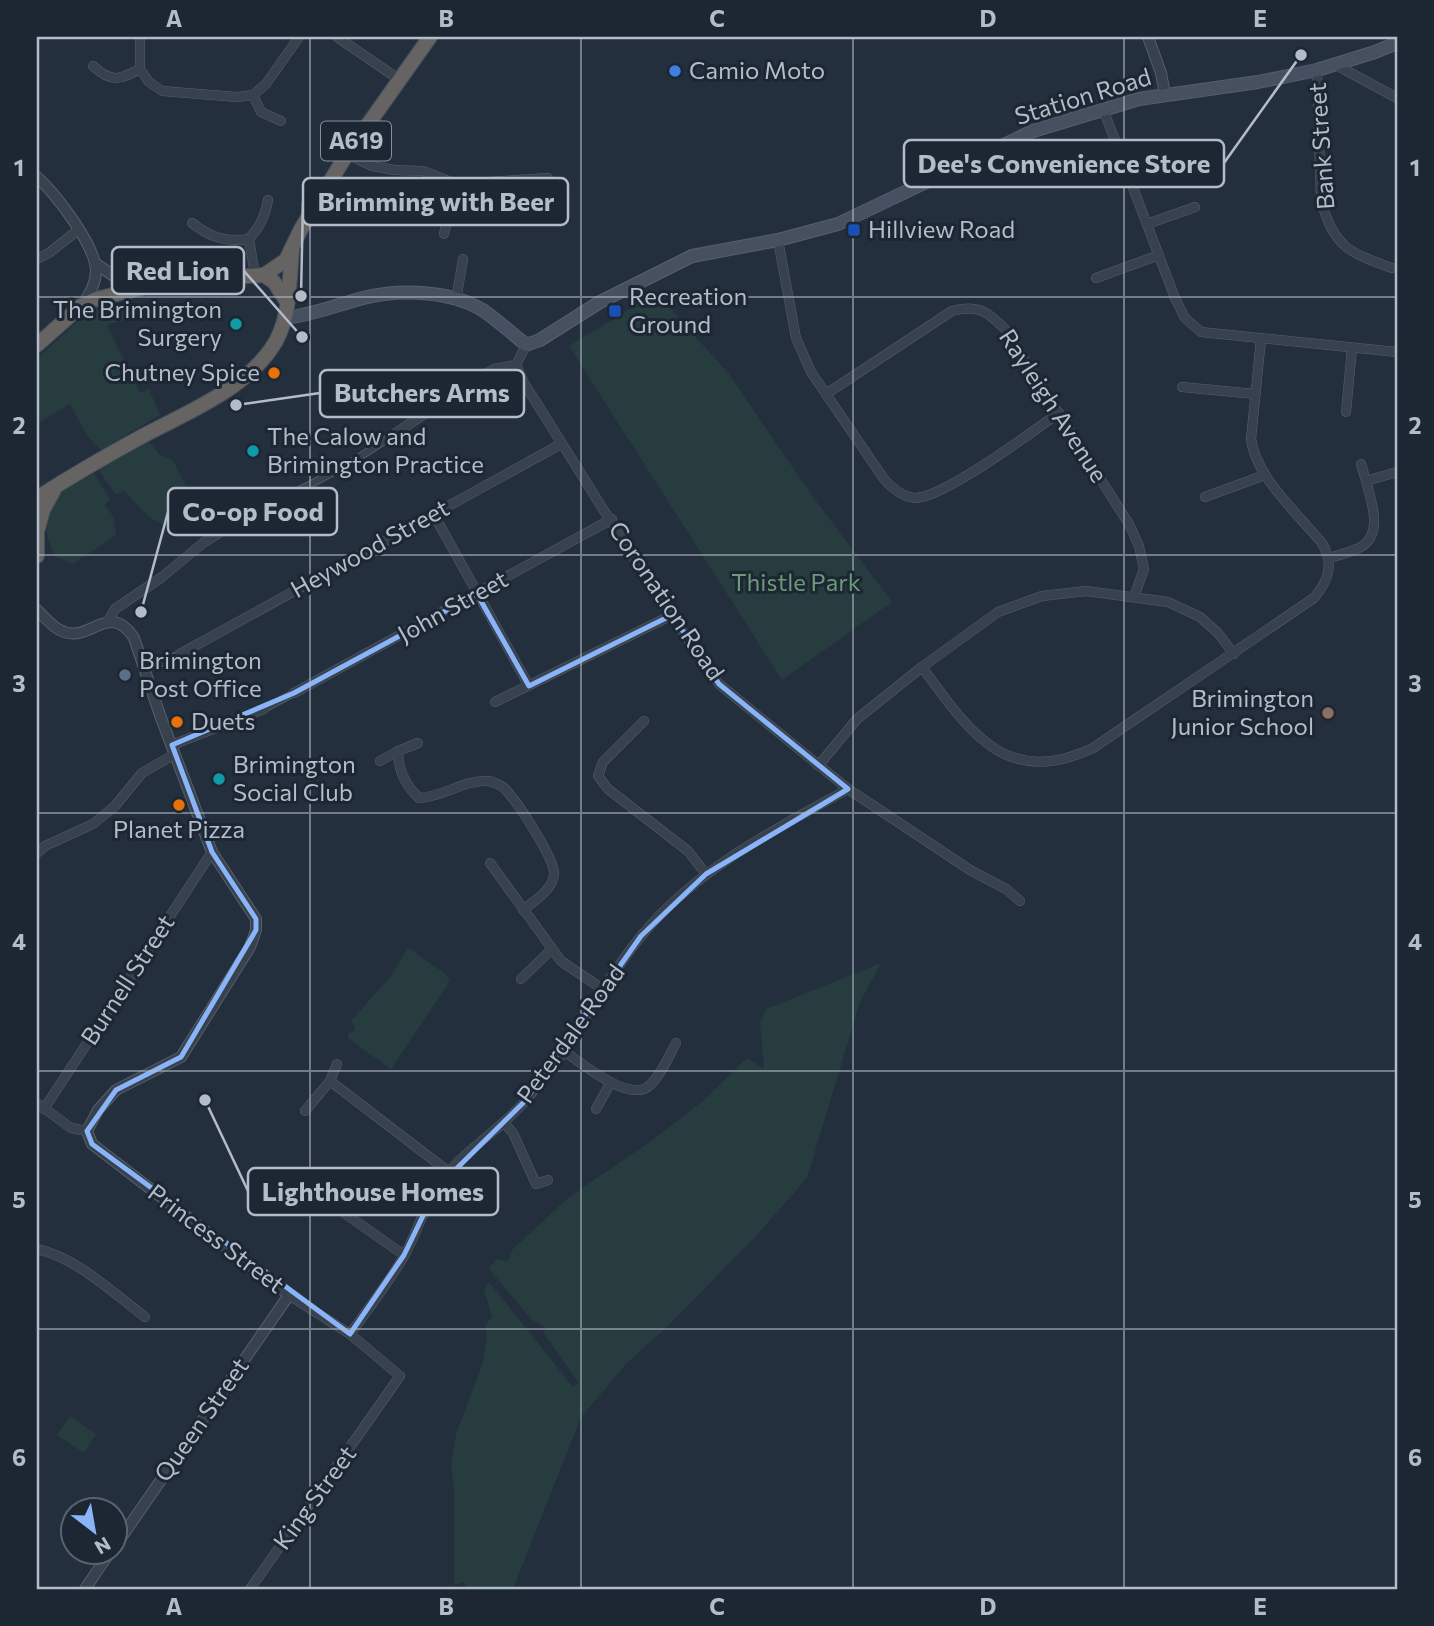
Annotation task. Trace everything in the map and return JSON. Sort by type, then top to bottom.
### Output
[{"type":"highway","name":"A619","points":[[259,275],[286,260],[301,229],[347,154],[430,37]]},
{"type":"highway","name":"A619","points":[[37,498],[210,400],[249,373],[271,350],[285,318],[292,250]]},
{"type":"highway","points":[[37,345],[81,306],[96,299],[134,290],[211,278],[259,275],[274,282],[287,302]]},
{"type":"highway","points":[[37,556],[37,532],[43,510],[56,486]]},
{"type":"main road","name":"Station Road","points":[[526,345],[540,340],[639,281],[692,256],[778,240],[838,224],[1033,131],[1103,109],[1165,94],[1258,82],[1317,70],[1397,43]]},
{"type":"main road","points":[[285,318],[366,297],[395,293],[456,300],[482,310],[526,345]]},
{"type":"street","points":[[140,37],[140,69],[149,82],[162,91],[237,97],[253,95],[266,84],[299,37]]},
{"type":"street","points":[[1148,37],[1161,73],[1165,94]]},
{"type":"street","points":[[343,38],[400,80]]},
{"type":"street","points":[[1336,65],[1397,98]]},
{"type":"street","points":[[93,66],[105,76],[122,78],[140,69]]},
{"type":"street","name":"Bank Street","points":[[1317,70],[1321,200],[1325,218],[1344,246],[1356,256],[1392,268]]},
{"type":"street","points":[[253,95],[261,112],[281,121]]},
{"type":"street","points":[[1103,109],[1185,318],[1200,332],[1397,352]]},
{"type":"street","points":[[347,154],[372,166],[423,171],[456,184],[548,178]]},
{"type":"street","points":[[37,177],[61,202],[95,263],[134,290]]},
{"type":"street","points":[[444,234],[456,184]]},
{"type":"street","points":[[192,223],[217,239],[249,239],[259,228],[268,200]]},
{"type":"street","points":[[1147,224],[1195,207]]},
{"type":"street","points":[[37,259],[49,253],[78,229]]},
{"type":"street","points":[[249,239],[259,275]]},
{"type":"street","points":[[778,240],[796,338],[811,372],[884,479],[896,492],[915,498],[933,494],[953,484],[1059,413]]},
{"type":"street","points":[[1096,278],[1159,255]]},
{"type":"street","points":[[456,300],[463,259]]},
{"type":"street","points":[[81,306],[93,286],[95,263]]},
{"type":"street","name":"Rayleigh Avenue","points":[[825,394],[952,311],[967,307],[994,317],[1005,328],[1129,524],[1139,546],[1144,569],[1134,597]]},
{"type":"street","points":[[922,667],[961,720],[979,738],[1020,760],[1043,764],[1069,759],[1093,748],[1314,598],[1325,585],[1329,558],[1322,542],[1265,475],[1253,453],[1251,439],[1261,339]]},
{"type":"street","points":[[37,610],[59,630],[86,633],[108,621],[115,609],[162,577],[203,542],[252,512],[293,494],[366,454],[478,377],[494,369],[516,365],[526,345]]},
{"type":"street","points":[[1346,412],[1352,348]]},
{"type":"street","name":"Coronation Road","points":[[516,365],[561,444],[671,615],[719,684],[848,789],[970,870],[1006,889],[1020,901]]},
{"type":"street","points":[[1182,387],[1255,394]]},
{"type":"street","name":"Heywood Street","points":[[180,654],[561,444]]},
{"type":"street","points":[[1329,558],[1361,547],[1371,534],[1375,517],[1361,464]]},
{"type":"street","points":[[1366,481],[1397,472]]},
{"type":"street","points":[[1205,497],[1265,475]]},
{"type":"street","points":[[434,515],[529,686]]},
{"type":"street","name":"John Street","points":[[294,694],[611,519]]},
{"type":"street","points":[[818,766],[857,719],[922,667],[998,612],[1042,596],[1086,591],[1168,602],[1192,612],[1218,633],[1234,654]]},
{"type":"street","points":[[495,702],[671,615]]},
{"type":"street","points":[[87,1131],[98,1110],[116,1090],[181,1057],[250,947],[256,930],[256,919],[212,852],[134,638],[121,624],[108,621]]},
{"type":"street","points":[[145,670],[180,654]]},
{"type":"street","points":[[37,853],[41,844],[93,824],[115,806],[142,773],[174,750],[294,694]]},
{"type":"street","points":[[644,721],[603,762],[598,776],[608,789],[688,851],[706,874]]},
{"type":"street","points":[[380,761],[418,743]]},
{"type":"street","points":[[398,751],[398,765],[419,799],[473,783],[489,781],[505,788],[550,855],[554,875],[546,891],[523,910]]},
{"type":"street","name":"Peterdale Road","points":[[349,1334],[381,1292],[404,1255],[436,1189],[449,1172],[524,1102],[564,1051],[641,936],[676,899],[706,874],[756,841],[848,789]]},
{"type":"street","name":"Burnell Street","points":[[40,1106],[212,852]]},
{"type":"street","points":[[490,863],[561,961],[604,989]]},
{"type":"street","points":[[521,979],[552,949]]},
{"type":"street","points":[[564,1051],[626,1090],[641,1091],[651,1085],[676,1043]]},
{"type":"street","points":[[305,1111],[330,1081],[337,1064]]},
{"type":"street","points":[[330,1081],[449,1172]]},
{"type":"street","points":[[596,1109],[611,1082]]},
{"type":"street","name":"Princess Street","points":[[40,1106],[71,1128],[87,1131],[92,1144],[289,1295],[349,1334],[401,1376]]},
{"type":"street","points":[[504,1123],[513,1133],[536,1184],[548,1180]]},
{"type":"street","points":[[300,1182],[404,1255]]},
{"type":"street","points":[[37,1249],[68,1260],[145,1317]]},
{"type":"street","name":"Queen Street","points":[[130,1525],[289,1295]]},
{"type":"street","name":"King Street","points":[[250,1589],[401,1376]]},
{"type":"street","points":[[85,1589],[101,1566]]},
{"type":"highlighted area","points":[[477,594],[529,686],[672,615],[719,684],[848,789],[706,874],[641,936],[524,1102],[436,1189],[404,1255],[350,1334],[92,1144],[87,1131],[116,1090],[181,1057],[256,930],[256,919],[212,852],[172,745],[294,693]]},
{"type":"green space","name":"Thistle Park","points":[[656,293],[729,374],[810,493],[892,602],[782,680],[569,346]]},
{"type":"green space","points":[[123,303],[127,312],[124,313],[126,319],[107,325],[140,393],[149,389],[160,415],[101,450],[87,435],[70,404],[38,423],[37,359],[90,310]]},
{"type":"green space","points":[[149,441],[159,454],[173,461],[197,507],[167,527],[149,517],[124,491],[116,495],[98,469]]},
{"type":"green space","points":[[93,472],[110,499],[105,505],[113,516],[116,535],[73,564],[54,556],[46,524],[49,510],[54,493]]},
{"type":"green space","points":[[408,948],[444,973],[450,981],[391,1069],[348,1038],[348,1033],[353,1032],[355,1027],[351,1021],[391,976]]},
{"type":"green space","points":[[881,963],[860,1002],[807,1178],[756,1236],[669,1325],[628,1362],[581,1417],[513,1589],[465,1589],[465,1582],[454,1585],[454,1489],[451,1466],[456,1434],[483,1363],[487,1335],[485,1327],[492,1316],[484,1291],[489,1282],[573,1387],[578,1382],[543,1332],[546,1328],[531,1319],[489,1269],[496,1259],[508,1261],[512,1250],[569,1197],[650,1142],[704,1100],[747,1058],[764,1069],[760,1023],[766,1009]]},
{"type":"green space","points":[[70,1416],[96,1434],[84,1453],[57,1435]]},
{"type":"place","name":"Dee's Convenience Store","points":[[1301,55]]},
{"type":"place","name":"Camio Moto","points":[[675,71]]},
{"type":"place","name":"Hillview Road","points":[[854,230]]},
{"type":"place","name":"Brimming with Beer","points":[[301,296]]},
{"type":"place","name":"Recreation Ground","points":[[615,311]]},
{"type":"place","name":"The Brimington Surgery","points":[[236,324]]},
{"type":"place","name":"Red Lion","points":[[302,337]]},
{"type":"place","name":"Chutney Spice","points":[[274,373]]},
{"type":"place","name":"Butchers Arms","points":[[236,405]]},
{"type":"place","name":"The Calow and Brimington Practice","points":[[253,451]]},
{"type":"place","name":"Co-op Food","points":[[141,612]]},
{"type":"place","name":"Brimington Post Office","points":[[125,675]]},
{"type":"place","name":"Brimington Junior School","points":[[1328,713]]},
{"type":"place","name":"Duets","points":[[177,722]]},
{"type":"place","name":"Brimington Social Club","points":[[219,779]]},
{"type":"place","name":"Planet Pizza","points":[[179,805]]},
{"type":"place","name":"Lighthouse Homes","points":[[205,1100]]}]
